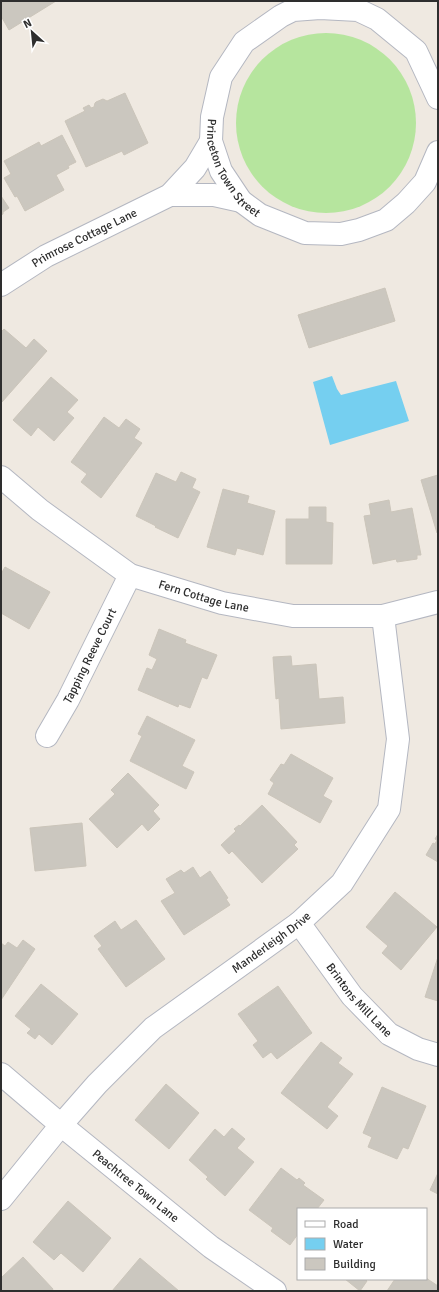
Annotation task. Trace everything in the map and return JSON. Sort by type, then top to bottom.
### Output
[{"type":"street","name":"Princeton Town Street","points":[[438,98],[416,51],[377,19],[354,6],[320,8],[297,6],[244,42],[221,77],[212,116],[211,141],[221,171],[241,202],[260,215],[305,233],[341,234],[359,230],[386,220],[431,179],[438,152]]},
{"type":"street","name":"Primrose Cottage Lane","points":[[1,286],[46,256],[170,195],[195,168],[211,141]]},
{"type":"street","name":"Primrose Cottage Lane","points":[[170,195],[214,195],[241,202]]},
{"type":"street","name":"Fern Cottage Lane","points":[[1,477],[40,510],[130,575],[222,603],[293,616],[383,616],[438,602]]},
{"type":"street","name":"Tapping Reeve Court","points":[[47,736],[68,700],[130,575]]},
{"type":"street","name":"Manderleigh Drive","points":[[1,1199],[61,1125],[97,1084],[153,1028],[299,923],[342,883],[389,809],[398,739],[383,616]]},
{"type":"street","name":"Brintons Mill Lane","points":[[299,923],[352,996],[389,1034],[418,1049],[438,1055]]},
{"type":"street","name":"Peachtree Town Lane","points":[[1,1074],[61,1125],[211,1247],[275,1291]]},
{"type":"green space","points":[[317,33],[335,33],[360,40],[376,48],[390,59],[401,73],[409,89],[416,114],[416,132],[409,157],[401,173],[390,187],[376,198],[352,209],[335,213],[317,213],[300,209],[276,198],[256,180],[251,173],[240,149],[236,132],[236,114],[240,97],[251,73],[269,53],[276,48],[300,37]]},
{"type":"water","points":[[332,376],[341,395],[396,381],[409,421],[330,445],[313,382]]},
{"type":"building","points":[[1,1],[56,1],[9,30],[1,16]]},
{"type":"building","points":[[125,93],[148,143],[124,155],[122,151],[86,167],[65,121],[85,111],[83,108],[89,105],[91,108],[94,107],[96,102],[103,99],[107,101]]},
{"type":"building","points":[[62,135],[76,162],[68,166],[69,168],[56,175],[64,190],[25,211],[17,196],[15,197],[4,178],[11,174],[4,161],[39,142],[41,146]]},
{"type":"building","points":[[1,196],[9,208],[1,215]]},
{"type":"building","points":[[385,288],[395,321],[309,348],[298,315]]},
{"type":"building","points":[[4,329],[26,348],[34,339],[47,351],[2,402],[1,332]]},
{"type":"building","points":[[51,377],[78,400],[67,412],[74,418],[54,441],[38,427],[31,436],[13,420]]},
{"type":"building","points":[[104,417],[119,428],[126,419],[140,429],[134,438],[142,443],[101,498],[81,482],[87,474],[71,462]]},
{"type":"building","points":[[181,472],[196,479],[192,488],[200,492],[178,538],[136,516],[156,473],[176,482]]},
{"type":"building","points":[[438,475],[438,532],[437,533],[421,480]]},
{"type":"building","points":[[223,489],[249,496],[247,503],[275,511],[263,555],[237,548],[235,555],[207,547]]},
{"type":"building","points":[[389,500],[391,512],[412,508],[421,555],[417,555],[417,559],[397,562],[396,559],[373,564],[364,516],[371,515],[369,504]]},
{"type":"building","points":[[309,507],[326,507],[326,522],[333,523],[332,564],[286,564],[286,519],[309,519]]},
{"type":"building","points":[[5,567],[50,592],[29,629],[1,613],[1,574]]},
{"type":"building","points":[[159,629],[186,640],[185,643],[217,655],[207,679],[202,677],[190,708],[179,704],[178,707],[138,690],[147,668],[152,670],[157,659],[149,655]]},
{"type":"building","points":[[291,656],[292,666],[316,664],[319,699],[343,697],[345,723],[281,729],[279,698],[276,699],[273,657]]},
{"type":"building","points":[[147,716],[195,740],[182,766],[194,772],[186,789],[130,761],[142,736],[138,734]]},
{"type":"building","points":[[291,754],[333,778],[323,796],[332,801],[320,823],[268,794],[274,783],[270,780],[281,764],[284,765]]},
{"type":"building","points":[[128,773],[159,805],[153,811],[160,819],[148,831],[142,824],[117,848],[89,819],[115,794],[111,790]]},
{"type":"building","points":[[262,805],[297,842],[294,845],[298,849],[262,883],[232,851],[229,854],[221,845],[236,831],[234,829],[239,825],[240,826]]},
{"type":"building","points":[[82,823],[86,866],[35,871],[30,828]]},
{"type":"building","points":[[438,834],[438,862],[426,855],[433,843],[435,844],[437,840],[435,839]]},
{"type":"building","points":[[193,867],[200,878],[210,871],[228,898],[226,899],[230,905],[184,935],[161,901],[175,893],[166,879],[181,870],[184,873]]},
{"type":"building","points":[[395,892],[437,927],[401,970],[382,953],[388,946],[366,927]]},
{"type":"building","points":[[136,920],[165,959],[126,987],[98,949],[102,946],[94,936],[115,921],[121,930]]},
{"type":"building","points":[[23,940],[35,949],[1,1000],[1,943],[5,946],[8,942],[17,948]]},
{"type":"building","points":[[438,957],[438,1001],[425,997]]},
{"type":"building","points":[[41,984],[78,1014],[52,1045],[39,1034],[35,1039],[27,1033],[31,1029],[15,1016]]},
{"type":"building","points":[[278,986],[312,1033],[277,1059],[271,1052],[263,1058],[253,1045],[258,1041],[238,1014]]},
{"type":"building","points":[[321,1042],[342,1058],[338,1063],[353,1074],[327,1107],[338,1116],[327,1129],[281,1093]]},
{"type":"building","points":[[166,1084],[199,1113],[169,1149],[135,1120]]},
{"type":"building","points":[[382,1087],[426,1106],[408,1149],[403,1147],[397,1159],[368,1147],[372,1137],[363,1133]]},
{"type":"building","points":[[232,1128],[245,1139],[237,1148],[254,1162],[225,1196],[206,1179],[208,1177],[189,1160],[215,1129],[224,1137]]},
{"type":"building","points":[[281,1168],[297,1180],[299,1178],[305,1183],[303,1185],[324,1200],[318,1208],[297,1208],[297,1235],[290,1245],[271,1231],[273,1228],[249,1210]]},
{"type":"building","points":[[438,1173],[438,1194],[430,1190]]},
{"type":"building","points":[[68,1201],[111,1238],[83,1272],[61,1253],[54,1260],[33,1242]]},
{"type":"building","points":[[23,1257],[53,1289],[52,1291],[1,1291],[1,1278]]},
{"type":"building","points":[[140,1258],[179,1291],[112,1291]]},
{"type":"building","points":[[427,1279],[438,1286],[438,1291],[387,1291],[394,1280],[427,1280]]},
{"type":"building","points":[[346,1280],[366,1280],[367,1281],[360,1291]]}]
